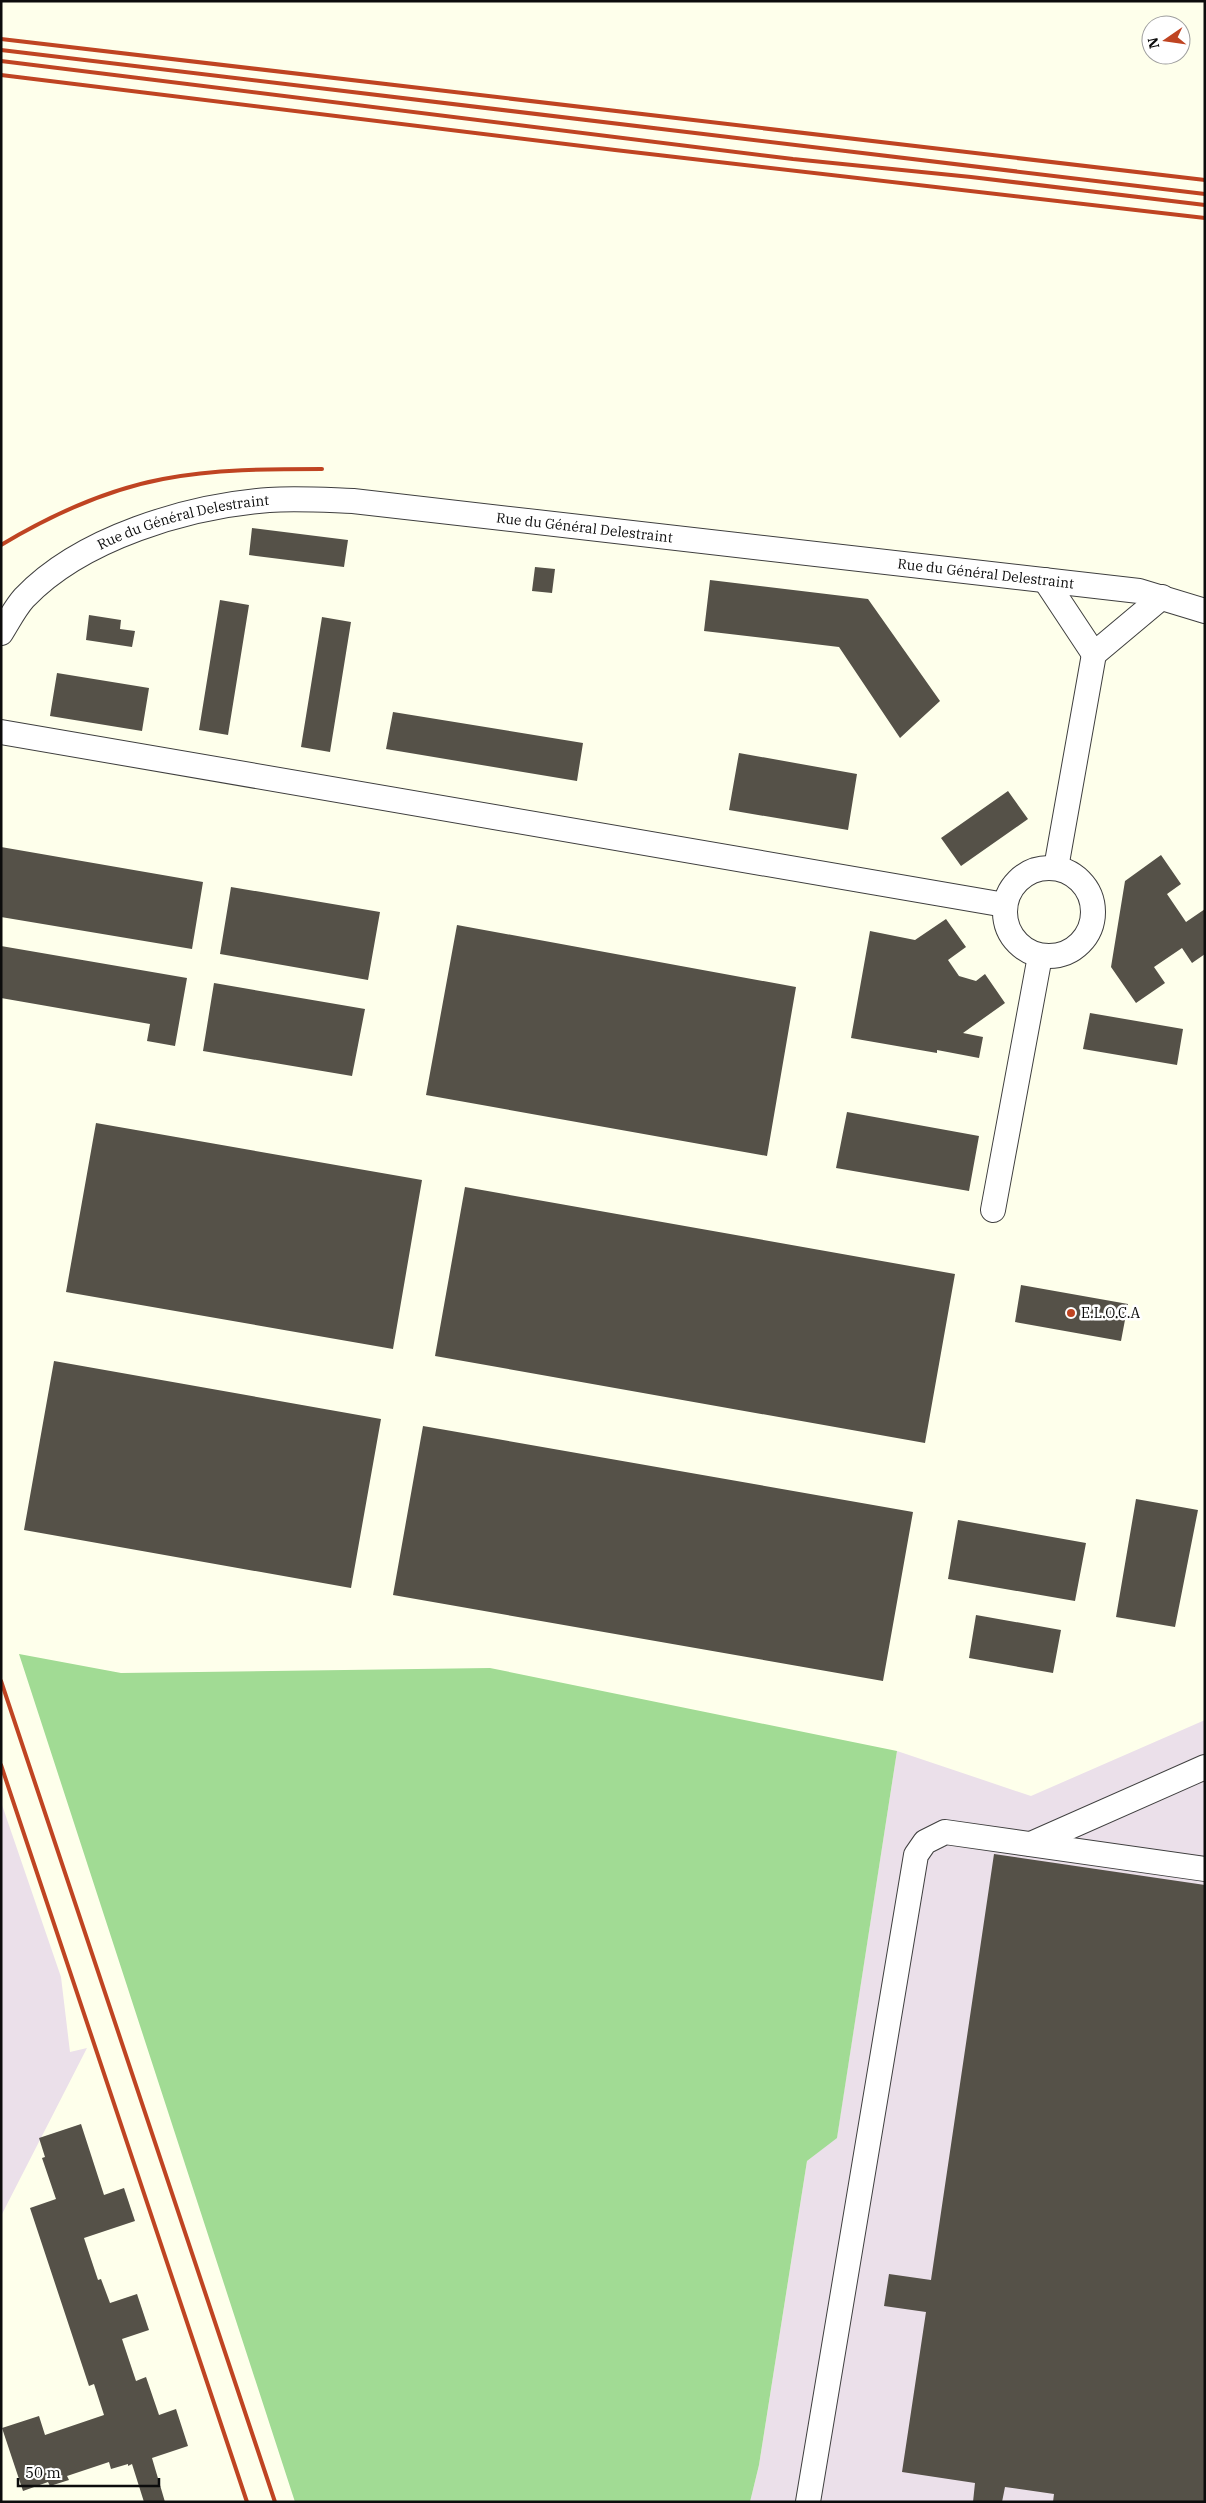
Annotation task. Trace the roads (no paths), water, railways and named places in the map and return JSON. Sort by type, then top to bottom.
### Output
[{"type":"street","name":"Rue du Général Delestraint","points":[[1,633],[23,599],[45,579],[76,557],[123,534],[188,513],[269,500],[353,500],[1139,591],[1205,611]]},
{"type":"street","points":[[1045,580],[1094,654]]},
{"type":"street","points":[[1056,868],[1094,654],[1162,598]]},
{"type":"street","points":[[1,732],[1005,904]]},
{"type":"street","points":[[1056,868],[1078,879],[1091,901],[1093,914],[1090,926],[1076,947],[1065,953],[1053,956],[1040,956],[1027,951],[1013,937],[1005,918],[1005,904],[1014,884],[1023,876],[1033,870],[1056,868]]},
{"type":"street","points":[[993,1210],[1040,956]]},
{"type":"street","points":[[1031,1844],[1205,1768]]},
{"type":"street","points":[[807,2501],[916,1855],[925,1842],[945,1832],[1205,1869]]},
{"type":"railway","points":[[1,39],[1205,180]]},
{"type":"railway","points":[[1,50],[1205,194]]},
{"type":"railway","points":[[1,61],[793,159],[971,177],[1205,205]]},
{"type":"railway","points":[[1,75],[615,150],[1205,218]]},
{"type":"railway","points":[[1,545],[79,505],[141,484],[222,471],[322,469]]},
{"type":"railway","points":[[1,1681],[275,2502]]},
{"type":"railway","points":[[1,1765],[247,2502]]},
{"type":"place","name":"E.L.O.C.A","points":[[1071,1313]]}]
